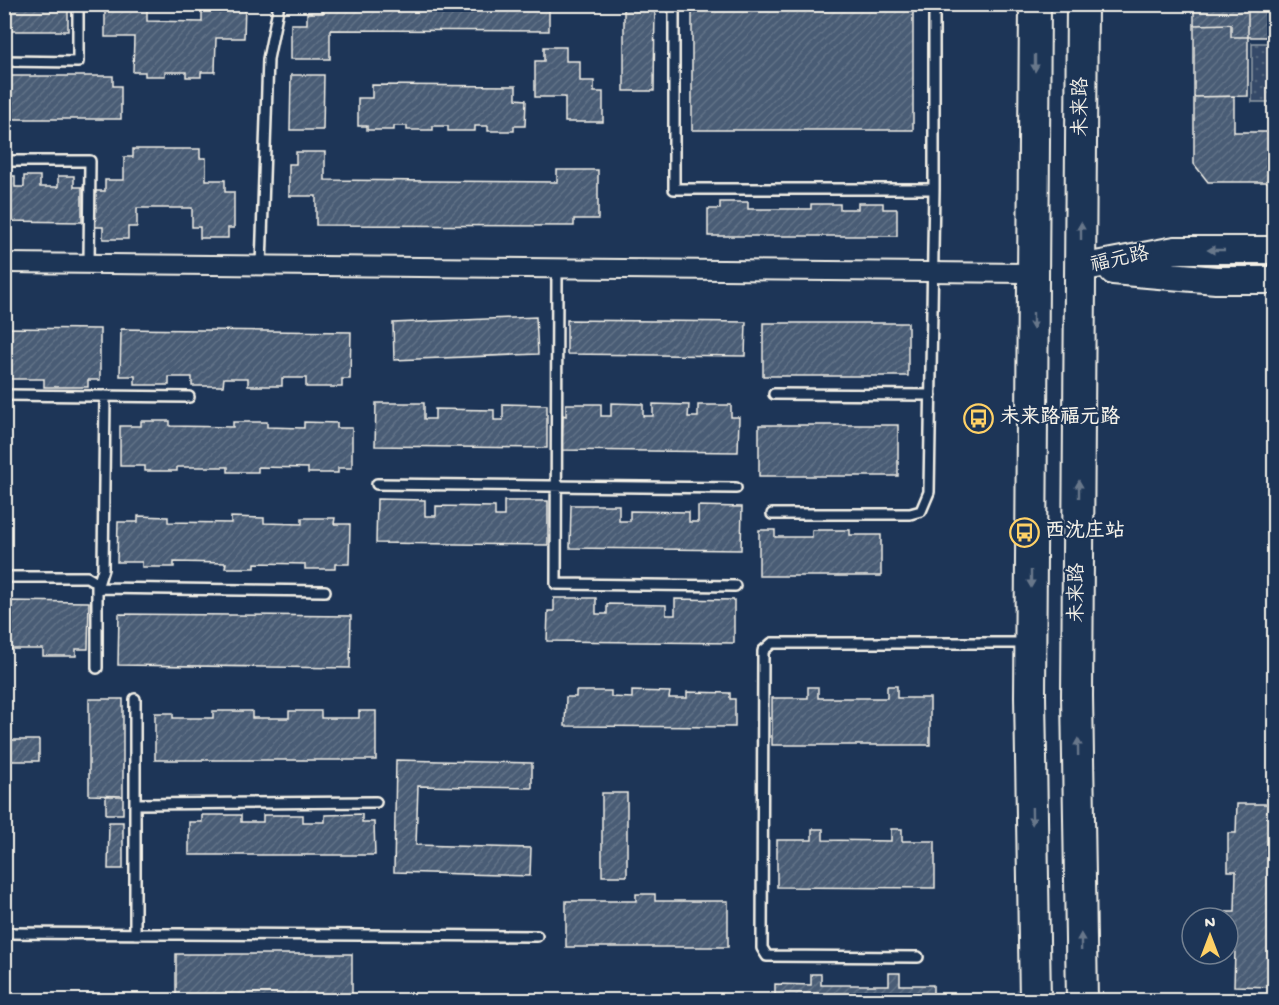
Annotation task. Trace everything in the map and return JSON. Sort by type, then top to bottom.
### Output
[{"type":"main road","points":[[1035,4],[1031,644],[1035,1000]]},
{"type":"main road","name":"未来路","points":[[1082,4],[1077,696],[1082,1000]]},
{"type":"main road","name":"福元路","points":[[1080,268],[1175,250],[1275,250]]},
{"type":"main road","name":"福元路","points":[[1080,268],[1216,280],[1275,280]]},
{"type":"street","points":[[4,263],[1034,273]]},
{"type":"lane","points":[[4,61],[78,62],[78,4]]},
{"type":"lane","points":[[261,266],[268,59],[279,4]]},
{"type":"lane","points":[[674,4],[674,189],[934,189]]},
{"type":"lane","points":[[772,514],[910,514],[921,510],[929,492],[934,272],[934,4]]},
{"type":"lane","points":[[4,161],[90,161],[90,264]]},
{"type":"lane","points":[[557,268],[556,584],[735,586]]},
{"type":"lane","points":[[774,394],[931,395]]},
{"type":"lane","points":[[4,395],[189,397]]},
{"type":"lane","points":[[97,668],[98,587],[103,569],[105,396]]},
{"type":"lane","points":[[377,484],[736,488]]},
{"type":"lane","points":[[4,577],[87,577],[98,587],[325,591]]},
{"type":"lane","points":[[918,957],[766,956],[762,948],[763,651],[772,643],[1031,644]]},
{"type":"lane","points":[[135,699],[135,934]]},
{"type":"lane","points":[[135,804],[376,802]]},
{"type":"lane","points":[[4,933],[537,936]]},
{"type":"shaded area","points":[[1252,43],[1274,43],[1274,102],[1252,102]]},
{"type":"building","points":[[4,4],[68,4],[68,31],[4,31]]},
{"type":"building","points":[[105,4],[147,4],[147,21],[202,22],[202,4],[245,4],[244,38],[216,38],[215,72],[201,72],[201,77],[186,77],[186,72],[165,72],[165,76],[145,76],[145,72],[133,72],[134,37],[105,37]]},
{"type":"building","points":[[323,4],[549,4],[549,31],[330,30],[330,59],[291,59],[291,24],[307,24],[307,13],[323,13]]},
{"type":"building","points":[[624,4],[655,4],[654,91],[624,91]]},
{"type":"building","points":[[1194,4],[1274,4],[1274,37],[1231,37],[1231,24],[1194,25]]},
{"type":"building","points":[[1194,4],[1248,4],[1248,96],[1194,97]]},
{"type":"building","points":[[692,8],[913,8],[913,130],[692,130]]},
{"type":"building","points":[[544,47],[566,47],[566,61],[580,61],[580,81],[594,81],[594,92],[603,92],[603,122],[565,122],[565,97],[535,97],[535,61],[544,61]]},
{"type":"building","points":[[291,75],[324,75],[323,130],[290,130]]},
{"type":"building","points":[[4,76],[113,76],[113,86],[121,86],[121,119],[4,119]]},
{"type":"building","points":[[372,85],[516,86],[516,99],[526,100],[525,126],[514,126],[514,131],[488,131],[488,126],[475,126],[475,131],[448,131],[448,126],[433,126],[433,130],[407,130],[407,126],[394,126],[394,130],[367,130],[367,126],[358,126],[358,98],[372,98]]},
{"type":"building","points":[[1234,96],[1234,132],[1274,132],[1274,182],[1208,182],[1194,164],[1194,97]]},
{"type":"building","points":[[133,149],[200,149],[200,158],[206,158],[206,180],[225,180],[225,192],[234,192],[234,228],[228,228],[228,238],[200,238],[200,227],[192,227],[192,208],[137,208],[137,227],[128,227],[128,239],[103,239],[103,227],[95,227],[95,191],[105,191],[105,180],[124,180],[124,157],[133,157]]},
{"type":"building","points":[[296,152],[325,152],[325,180],[557,182],[557,170],[598,170],[598,219],[574,219],[574,226],[316,225],[316,196],[289,196],[289,164],[296,164]]},
{"type":"building","points":[[4,176],[15,176],[15,187],[24,187],[24,176],[40,176],[40,187],[58,187],[58,176],[74,176],[74,187],[82,187],[82,222],[4,221]]},
{"type":"building","points":[[720,202],[748,202],[748,209],[811,209],[811,204],[840,204],[840,209],[858,209],[858,203],[883,203],[883,209],[897,209],[897,236],[708,236],[708,209],[720,209]]},
{"type":"building","points":[[536,317],[538,354],[394,360],[393,323]]},
{"type":"building","points":[[567,320],[746,322],[745,356],[567,354]]},
{"type":"building","points":[[763,323],[908,323],[908,376],[763,376]]},
{"type":"building","points":[[4,328],[100,329],[100,380],[88,380],[88,387],[44,387],[44,379],[8,379],[8,388],[4,387]]},
{"type":"building","points":[[121,329],[351,332],[350,379],[342,379],[342,387],[306,387],[306,378],[282,378],[282,386],[248,386],[248,378],[224,378],[223,386],[192,386],[192,377],[169,377],[169,385],[135,385],[135,376],[120,376]]},
{"type":"building","points":[[376,403],[424,403],[424,419],[435,419],[435,409],[494,410],[494,420],[503,420],[503,404],[547,405],[547,448],[375,446]]},
{"type":"building","points":[[611,403],[643,404],[643,416],[653,416],[653,404],[689,405],[688,417],[698,417],[698,405],[731,405],[731,417],[739,417],[738,452],[562,450],[563,415],[566,416],[566,404],[601,404],[601,416],[611,416]]},
{"type":"building","points":[[141,421],[170,421],[170,426],[233,427],[233,422],[267,422],[267,427],[304,428],[304,422],[337,423],[337,428],[352,428],[352,468],[338,468],[338,473],[308,473],[308,468],[258,467],[258,472],[228,472],[228,467],[177,467],[177,471],[145,471],[145,466],[120,466],[120,426],[141,426]]},
{"type":"building","points":[[759,425],[898,425],[898,476],[759,476]]},
{"type":"building","points":[[377,499],[425,500],[425,516],[436,516],[436,506],[495,507],[495,516],[504,516],[504,501],[548,501],[548,545],[376,543]]},
{"type":"building","points":[[571,505],[619,505],[619,521],[630,521],[630,511],[689,512],[689,522],[698,522],[698,506],[742,507],[741,550],[570,548]]},
{"type":"building","points":[[138,516],[168,517],[168,522],[231,523],[231,517],[264,518],[264,523],[302,524],[302,518],[335,518],[334,524],[350,524],[349,564],[335,564],[335,569],[305,569],[305,564],[255,563],[255,568],[225,568],[226,563],[174,562],[174,567],[142,567],[142,562],[117,562],[118,522],[138,522]]},
{"type":"building","points":[[759,530],[775,530],[775,537],[812,537],[812,530],[850,530],[850,535],[881,535],[881,576],[759,576]]},
{"type":"building","points":[[554,598],[596,598],[596,614],[607,614],[607,604],[666,605],[666,615],[675,615],[675,599],[734,600],[734,643],[547,641],[548,611],[554,611]]},
{"type":"building","points":[[4,601],[89,602],[88,649],[76,649],[76,656],[43,656],[43,649],[4,649]]},
{"type":"building","points":[[119,614],[351,616],[350,668],[118,665]]},
{"type":"building","points":[[887,686],[897,686],[897,698],[930,698],[930,745],[772,745],[772,698],[808,698],[808,687],[818,687],[818,698],[887,698]]},
{"type":"building","points":[[576,691],[611,691],[611,697],[632,698],[632,691],[670,692],[669,698],[687,698],[687,692],[730,693],[730,699],[735,699],[735,727],[565,726],[566,697],[576,697]]},
{"type":"building","points":[[89,699],[123,699],[123,796],[89,795]]},
{"type":"building","points":[[213,711],[252,711],[252,718],[289,718],[289,711],[321,711],[321,718],[359,718],[359,711],[376,711],[376,760],[155,760],[155,713],[173,713],[173,718],[213,718]]},
{"type":"building","points":[[4,740],[39,740],[39,761],[4,761]]},
{"type":"building","points":[[396,760],[532,763],[532,788],[418,786],[416,845],[531,848],[530,876],[394,872]]},
{"type":"building","points":[[602,793],[627,793],[627,876],[602,876]]},
{"type":"building","points":[[106,796],[123,796],[123,814],[106,814]]},
{"type":"building","points":[[1237,804],[1274,804],[1274,987],[1234,986],[1235,966],[1240,966],[1240,906],[1235,906],[1236,871],[1228,871],[1228,833],[1236,833]]},
{"type":"building","points":[[362,814],[362,822],[374,822],[375,855],[189,855],[189,822],[202,822],[202,815],[241,815],[241,822],[263,822],[263,815],[303,815],[303,822],[325,822],[325,815]]},
{"type":"building","points":[[109,822],[123,822],[123,869],[108,869]]},
{"type":"building","points":[[812,829],[823,829],[823,840],[891,841],[891,829],[902,829],[902,841],[935,841],[935,888],[777,887],[777,840],[812,840]]},
{"type":"building","points":[[636,894],[655,894],[655,901],[728,901],[728,947],[566,947],[566,901],[636,901]]},
{"type":"building","points":[[176,954],[352,954],[352,1000],[176,1000]]},
{"type":"building","points":[[889,973],[900,973],[900,985],[933,985],[933,1000],[775,1000],[775,984],[811,985],[811,974],[821,974],[821,985],[889,985]]},
{"type":"place","name":"未来路福元路","points":[[979,418]]},
{"type":"place","name":"西沈庄站","points":[[1024,532]]}]
